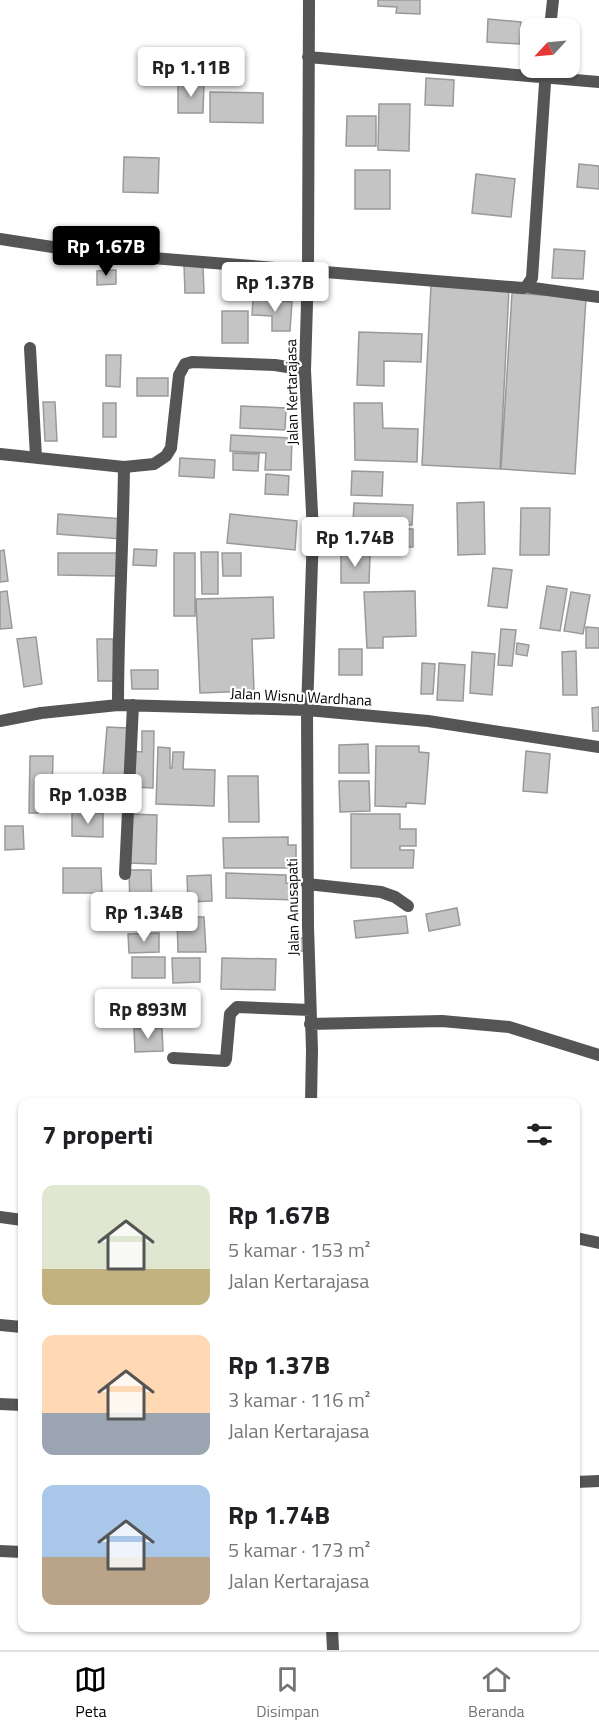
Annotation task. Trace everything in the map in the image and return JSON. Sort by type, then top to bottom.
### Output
[{"type":"street","name":"Jalan Kertarajasa","points":[[307,711],[313,533],[305,370],[308,270],[309,0]]},
{"type":"street","points":[[551,18],[553,0]]},
{"type":"street","points":[[308,57],[520,71]]},
{"type":"street","points":[[526,287],[532,278],[545,78]]},
{"type":"street","points":[[575,78],[599,82]]},
{"type":"street","points":[[0,239],[91,253],[526,287],[599,297]]},
{"type":"street","points":[[30,348],[36,457]]},
{"type":"street","points":[[0,454],[124,467],[154,464],[166,456],[171,448],[179,375],[185,364],[192,362],[275,365],[305,370]]},
{"type":"street","points":[[118,705],[124,467]]},
{"type":"street","name":"Jalan Wisnu Wardhana","points":[[0,721],[41,713],[118,705],[307,711],[428,721],[599,747]]},
{"type":"street","points":[[125,874],[132,705]]},
{"type":"street","name":"Jalan Anusapati","points":[[307,711],[311,1098]]},
{"type":"street","points":[[308,884],[381,892],[395,897],[408,906]]},
{"type":"street","points":[[173,1058],[225,1061],[230,1014],[237,1007],[310,1010]]},
{"type":"street","points":[[310,1024],[442,1021],[509,1028],[599,1055]]},
{"type":"street","points":[[0,1216],[18,1219]]},
{"type":"street","points":[[580,1239],[599,1243]]},
{"type":"street","points":[[0,1325],[18,1327]]},
{"type":"street","points":[[0,1404],[18,1405]]},
{"type":"street","points":[[580,1482],[599,1481]]},
{"type":"street","points":[[0,1551],[18,1552]]},
{"type":"street","points":[[332,1632],[333,1650]]},
{"type":"building","points":[[378,0],[420,0],[420,14],[396,13],[397,7],[378,6]]},
{"type":"building","points":[[488,19],[520,22],[520,44],[487,42]]},
{"type":"building","points":[[426,78],[454,80],[453,106],[425,105]]},
{"type":"building","points":[[178,83],[204,83],[203,113],[178,113]]},
{"type":"building","points":[[210,92],[263,93],[263,123],[210,122]]},
{"type":"building","points":[[379,104],[410,104],[409,151],[378,150]]},
{"type":"building","points":[[347,116],[376,116],[376,146],[346,146]]},
{"type":"building","points":[[124,157],[159,158],[158,193],[123,192]]},
{"type":"building","points":[[579,164],[599,166],[599,189],[577,187]]},
{"type":"building","points":[[355,170],[390,170],[390,209],[355,209]]},
{"type":"building","points":[[476,174],[515,179],[511,217],[472,213]]},
{"type":"building","points":[[554,249],[585,251],[583,279],[552,278]]},
{"type":"building","points":[[184,265],[203,265],[204,293],[185,293]]},
{"type":"building","points":[[116,270],[116,284],[97,285],[97,271]]},
{"type":"building","points":[[431,285],[509,289],[500,469],[422,465]]},
{"type":"building","points":[[512,293],[586,298],[575,474],[501,469]]},
{"type":"building","points":[[253,299],[292,302],[290,331],[272,331],[272,316],[252,315]]},
{"type":"building","points":[[222,311],[248,311],[248,343],[222,343]]},
{"type":"building","points":[[359,332],[422,334],[421,362],[384,361],[384,386],[357,385]]},
{"type":"building","points":[[106,355],[121,355],[120,387],[106,386]]},
{"type":"building","points":[[137,378],[168,378],[168,396],[137,396]]},
{"type":"building","points":[[43,402],[55,402],[57,441],[45,441]]},
{"type":"building","points":[[103,403],[116,403],[116,437],[103,437]]},
{"type":"building","points":[[354,403],[382,403],[383,428],[418,429],[417,462],[355,460]]},
{"type":"building","points":[[241,406],[286,408],[285,430],[240,428]]},
{"type":"building","points":[[231,435],[292,438],[291,470],[265,470],[266,453],[230,451]]},
{"type":"building","points":[[233,453],[259,454],[258,471],[233,470]]},
{"type":"building","points":[[180,458],[215,460],[214,478],[179,476]]},
{"type":"building","points":[[352,471],[383,472],[382,496],[351,495]]},
{"type":"building","points":[[266,474],[289,476],[288,495],[265,494]]},
{"type":"building","points":[[484,502],[485,554],[458,555],[457,503]]},
{"type":"building","points":[[354,503],[413,505],[412,525],[353,523]]},
{"type":"building","points":[[521,508],[550,508],[549,555],[520,555]]},
{"type":"building","points":[[58,514],[123,519],[122,539],[57,534]]},
{"type":"building","points":[[230,514],[297,521],[295,550],[227,543]]},
{"type":"building","points":[[347,528],[413,529],[413,547],[347,547]]},
{"type":"building","points":[[134,549],[157,550],[156,566],[133,565]]},
{"type":"building","points":[[4,550],[8,581],[0,582],[0,551]]},
{"type":"building","points":[[201,552],[218,552],[218,594],[202,594]]},
{"type":"building","points":[[58,553],[117,553],[117,576],[58,575]]},
{"type":"building","points":[[174,553],[195,553],[195,616],[174,616]]},
{"type":"building","points":[[222,553],[241,553],[241,576],[223,576]]},
{"type":"building","points":[[341,554],[370,554],[369,583],[341,583]]},
{"type":"building","points":[[493,568],[512,570],[507,608],[488,606]]},
{"type":"building","points":[[547,586],[567,589],[560,631],[540,628]]},
{"type":"building","points":[[7,591],[12,628],[0,629],[0,592]]},
{"type":"building","points":[[415,591],[416,636],[383,637],[383,648],[367,648],[364,592]]},
{"type":"building","points":[[571,592],[590,595],[583,634],[564,631]]},
{"type":"building","points":[[273,597],[274,638],[252,639],[254,691],[200,693],[196,599]]},
{"type":"building","points":[[586,627],[599,628],[599,648],[586,648]]},
{"type":"building","points":[[501,629],[516,630],[512,666],[498,665]]},
{"type":"building","points":[[36,637],[42,684],[24,687],[17,639]]},
{"type":"building","points":[[97,639],[113,639],[114,681],[98,681]]},
{"type":"building","points":[[517,643],[529,645],[527,656],[516,654]]},
{"type":"building","points":[[339,649],[362,649],[362,675],[339,675]]},
{"type":"building","points":[[576,651],[577,695],[563,695],[562,652]]},
{"type":"building","points":[[472,652],[495,654],[492,695],[470,693]]},
{"type":"building","points":[[422,663],[435,664],[433,694],[421,694]]},
{"type":"building","points":[[439,663],[465,665],[463,701],[437,700]]},
{"type":"building","points":[[131,670],[158,670],[158,689],[132,689]]},
{"type":"building","points":[[599,707],[599,731],[593,731],[592,708]]},
{"type":"building","points":[[107,727],[128,728],[123,800],[110,799],[110,778],[103,777]]},
{"type":"building","points":[[142,731],[154,731],[153,788],[132,787],[133,751],[142,752]]},
{"type":"building","points":[[368,744],[369,773],[339,773],[339,745]]},
{"type":"building","points":[[376,746],[419,746],[419,752],[429,753],[425,804],[406,803],[406,807],[375,806]]},
{"type":"building","points":[[158,747],[170,748],[170,768],[172,768],[173,752],[184,752],[183,769],[215,770],[214,806],[156,804]]},
{"type":"building","points":[[526,751],[550,754],[547,793],[523,791]]},
{"type":"building","points":[[30,756],[53,756],[52,799],[38,798],[38,813],[29,813]]},
{"type":"building","points":[[228,776],[258,776],[259,822],[229,822]]},
{"type":"building","points":[[339,781],[369,781],[370,811],[340,812]]},
{"type":"building","points":[[72,812],[103,813],[103,837],[72,836]]},
{"type":"building","points":[[130,814],[157,815],[156,864],[129,863]]},
{"type":"building","points":[[351,814],[400,814],[400,829],[416,829],[416,846],[400,846],[400,850],[414,850],[413,868],[351,868]]},
{"type":"building","points":[[5,826],[23,826],[24,849],[5,850]]},
{"type":"building","points":[[288,837],[288,845],[296,845],[296,861],[289,861],[289,868],[224,868],[223,838]]},
{"type":"building","points":[[63,868],[101,868],[102,893],[63,893]]},
{"type":"building","points":[[129,870],[151,870],[152,906],[130,907]]},
{"type":"building","points":[[226,873],[286,875],[286,883],[298,884],[297,900],[226,898]]},
{"type":"building","points":[[211,875],[212,901],[188,902],[187,876]]},
{"type":"building","points":[[457,908],[460,925],[429,931],[426,914]]},
{"type":"building","points":[[406,916],[408,933],[356,938],[354,921]]},
{"type":"building","points":[[177,917],[204,917],[206,952],[178,952]]},
{"type":"building","points":[[159,933],[159,952],[129,953],[128,934]]},
{"type":"building","points":[[291,938],[305,938],[305,951],[291,951]]},
{"type":"building","points":[[132,957],[165,957],[165,978],[132,978]]},
{"type":"building","points":[[172,958],[200,958],[200,982],[173,983]]},
{"type":"building","points":[[222,958],[276,959],[275,990],[221,989]]},
{"type":"building","points":[[162,1028],[163,1051],[135,1052],[134,1029]]}]
